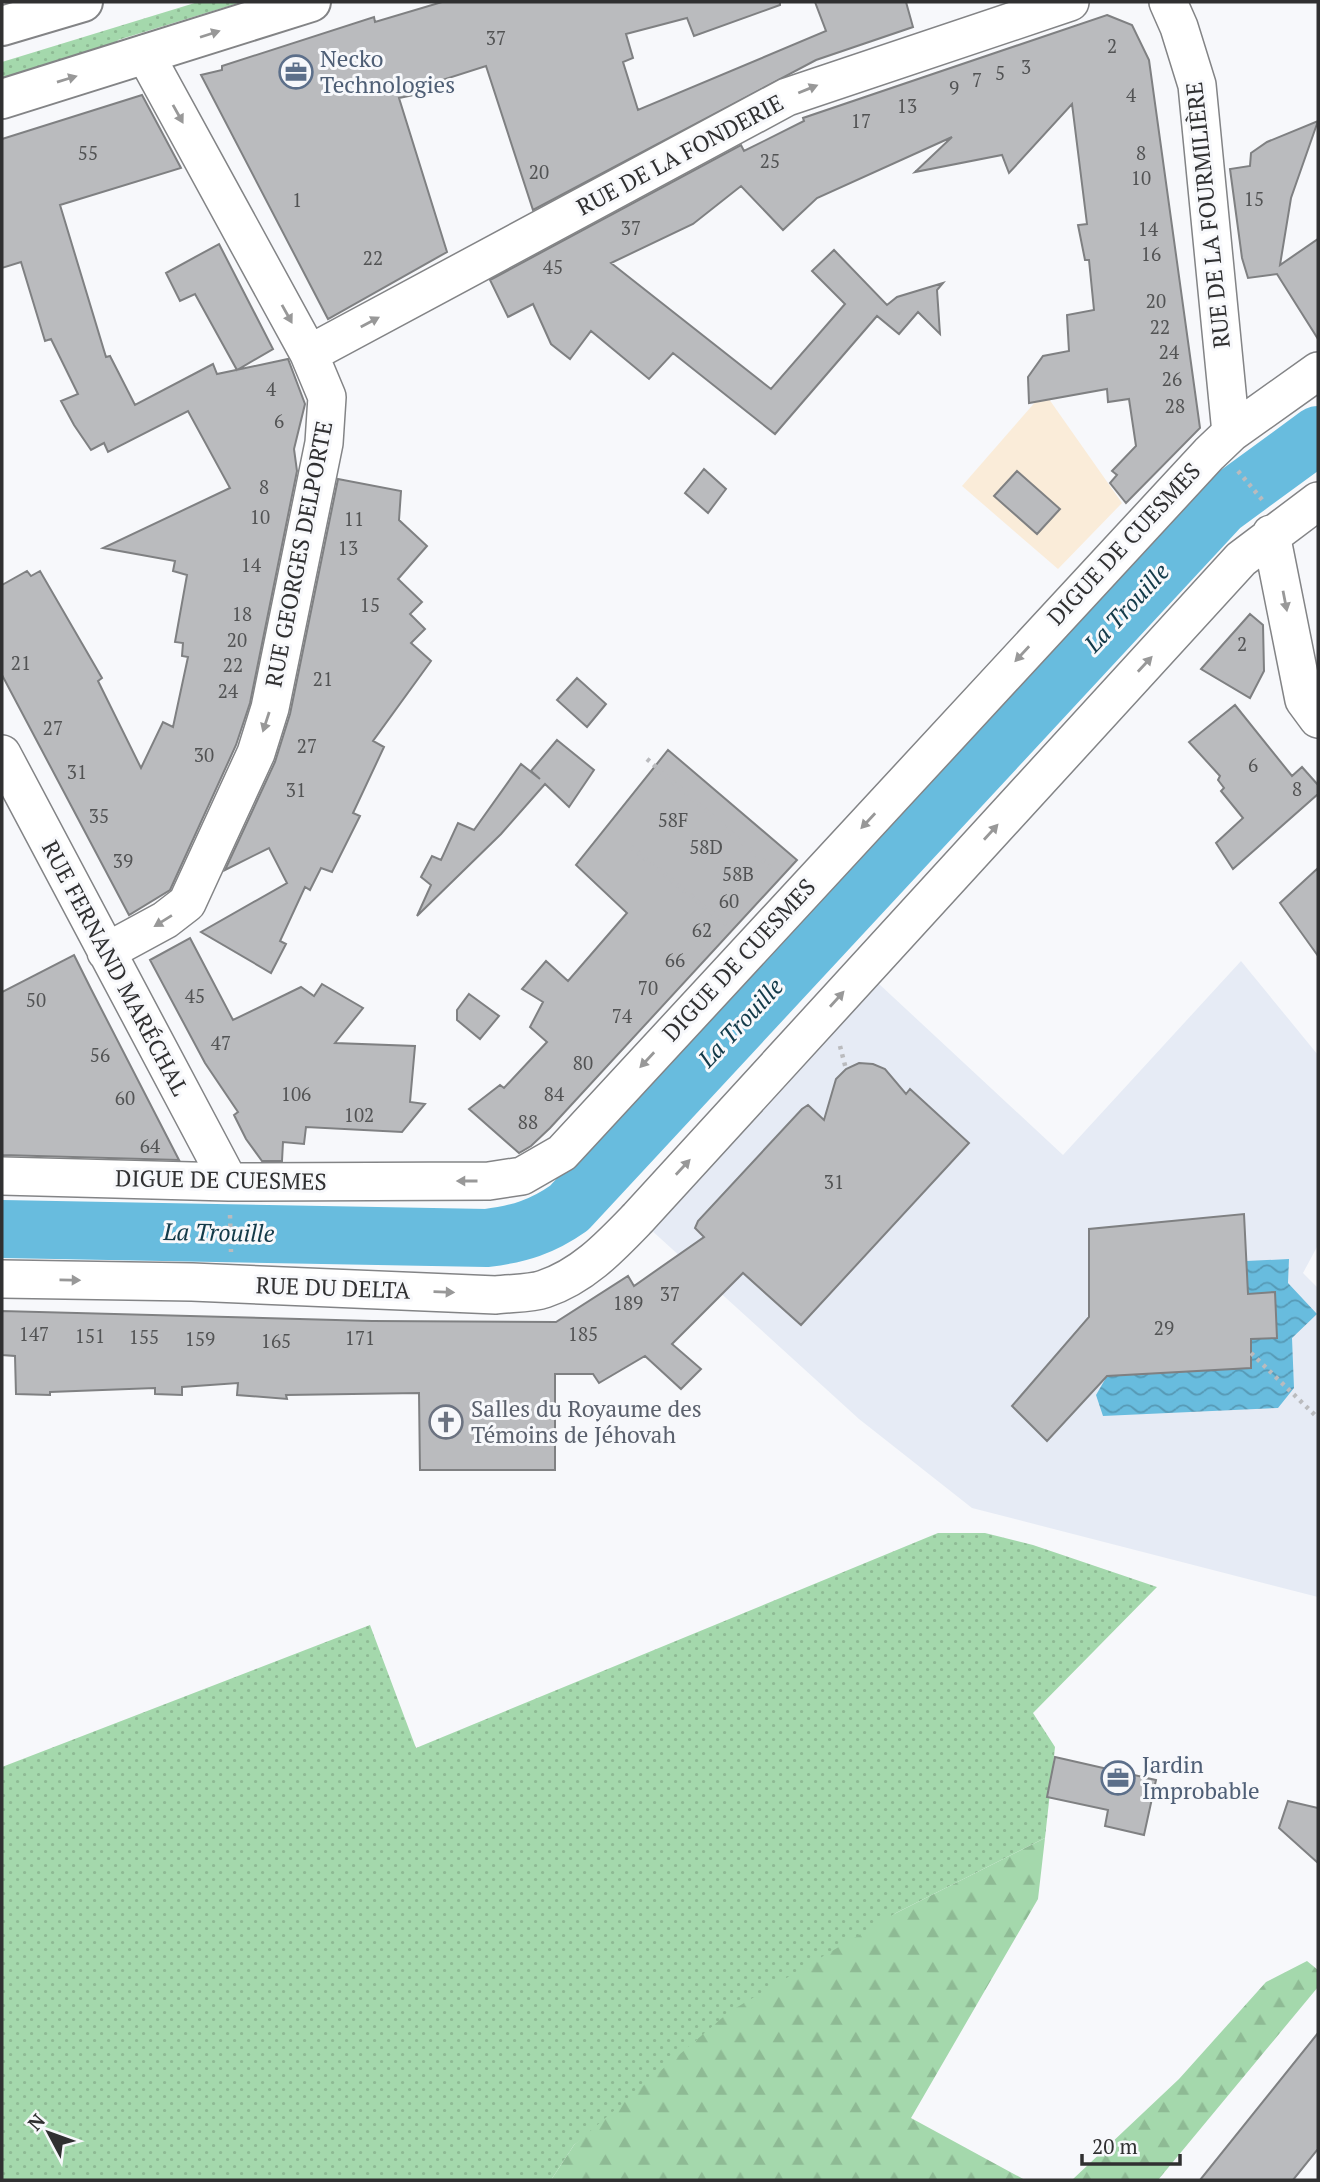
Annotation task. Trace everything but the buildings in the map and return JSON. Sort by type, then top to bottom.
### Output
[{"type":"main road","points":[[2,26],[83,2]]},
{"type":"main road","points":[[2,99],[311,2]]},
{"type":"street","name":"RUE DE LA FONDERIE","points":[[309,354],[787,97],[1070,2]]},
{"type":"street","name":"RUE DE LA FOURMILIÈRE","points":[[1168,2],[1197,85],[1233,450]]},
{"type":"street","name":"RUE GEORGES DELPORTE","points":[[106,952],[165,920],[187,903],[256,753],[270,708],[324,443],[327,397],[309,354],[145,54]]},
{"type":"street","name":"DIGUE DE CUESMES","points":[[2,1176],[229,1192],[489,1181],[522,1175],[562,1153],[801,894],[1233,450],[1318,371]]},
{"type":"street","points":[[1318,500],[1271,522],[1304,700],[1318,719]]},
{"type":"street","name":"RUE DU DELTA","points":[[2,1279],[192,1282],[496,1294],[542,1290],[572,1276],[601,1255],[638,1218],[1218,584],[1271,522]]},
{"type":"street","name":"RUE FERNAND MARÉCHAL","points":[[2,754],[229,1192]]},
{"type":"path","points":[[1233,450],[1271,522]]},
{"type":"path","points":[[647,759],[801,894]]},
{"type":"path","points":[[631,847],[752,946]]},
{"type":"path","points":[[229,1192],[231,1254]]},
{"type":"path","points":[[1251,1353],[1317,1417]]},
{"type":"shaded area","points":[[1044,392],[1122,503],[1058,569],[962,486]]},
{"type":"shaded area","points":[[1241,961],[1318,1055],[1318,1245],[1303,1273],[1318,1288],[1318,1597],[972,1508],[859,1419],[638,1218],[864,970],[1063,1155]]},
{"type":"green space","points":[[198,2],[242,2],[118,40],[105,59],[2,89],[2,62]]},
{"type":"green space","points":[[938,1533],[985,1533],[1033,1545],[1157,1587],[1033,1713],[1055,1747],[1045,1838],[896,1913],[574,2145],[551,2180],[2,2180],[2,1767],[370,1625],[416,1748]]},
{"type":"green space","points":[[1045,1838],[1038,1899],[911,2118],[1025,2180],[551,2180],[574,2145],[729,2012],[896,1913]]},
{"type":"green space","points":[[1307,1961],[1318,1970],[1318,1987],[1158,2180],[1072,2180],[1179,2079],[1266,1982]]},
{"type":"water","points":[[1289,1259],[1288,1283],[1317,1314],[1292,1338],[1294,1388],[1278,1408],[1103,1416],[1096,1395],[1107,1376],[1250,1339],[1277,1338],[1275,1292],[1248,1294],[1246,1261]]},
{"type":"waterway","name":"La Trouille","points":[[2,1229],[487,1238],[530,1229],[559,1215],[569,1208],[1221,506],[1318,435]]},
{"type":"place","name":"Necko Technologies","points":[[296,72]]},
{"type":"place","name":"Salles du Royaume des Témoins de Jéhovah","points":[[446,1422]]},
{"type":"place","name":"Jardin Improbable","points":[[1118,1778]]}]
